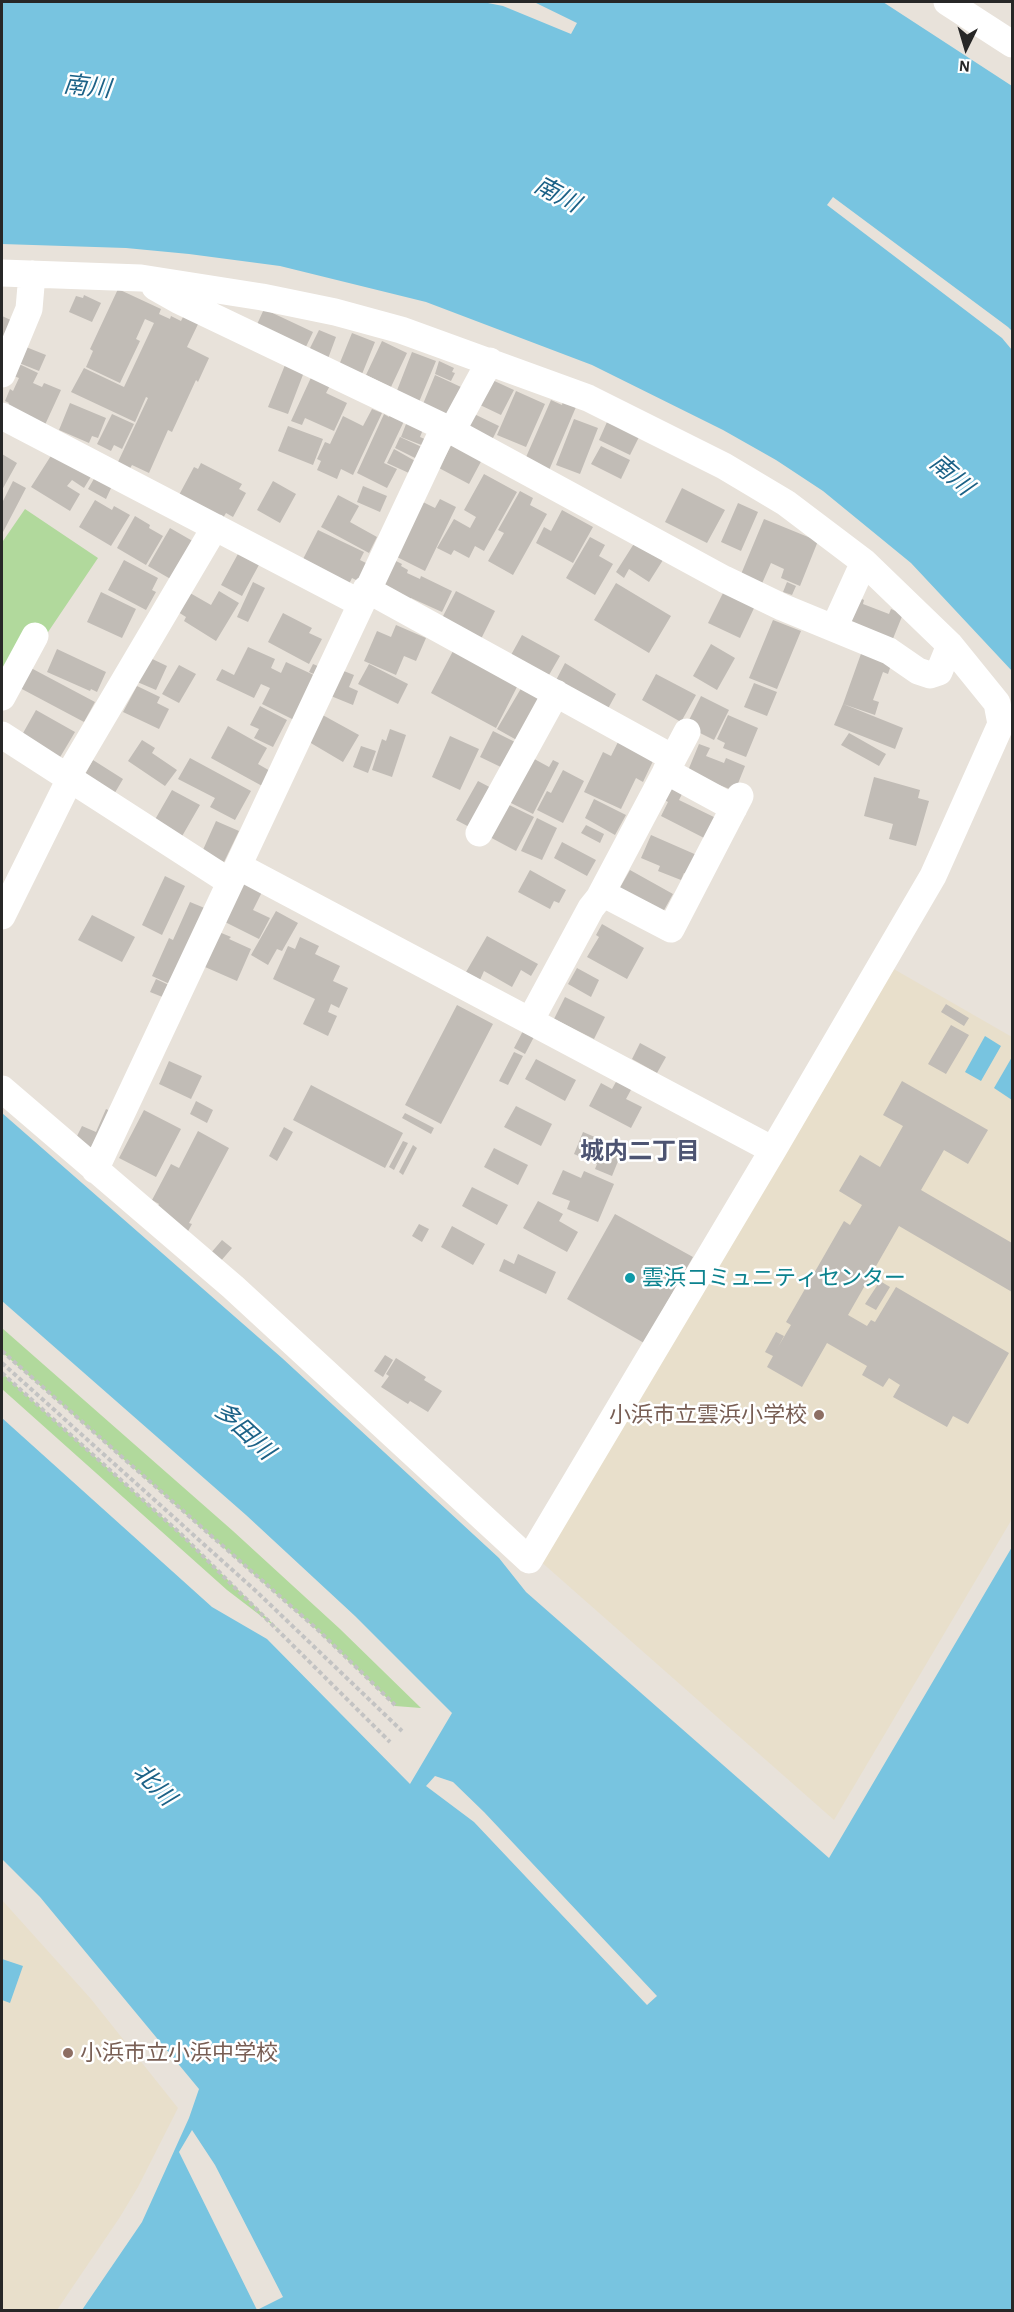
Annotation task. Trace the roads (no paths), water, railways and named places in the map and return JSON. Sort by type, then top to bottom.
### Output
[{"type":"street","points":[[947,2],[1012,44]]},
{"type":"street","points":[[2,273],[141,278],[262,297],[335,312],[401,330],[588,398],[724,466],[786,503],[864,562],[950,645],[997,703],[1001,724],[933,876],[529,1560],[233,1287],[2,1089]]},
{"type":"street","points":[[2,374],[29,309],[32,274]]},
{"type":"street","points":[[141,278],[178,300],[448,429],[724,579],[889,651],[918,672],[930,675],[939,672],[950,645]]},
{"type":"street","points":[[95,1170],[363,596],[448,429],[490,361]]},
{"type":"street","points":[[2,416],[215,527],[363,596],[556,693],[669,765],[737,802],[670,929],[602,893]]},
{"type":"street","points":[[2,916],[68,780],[215,527]]},
{"type":"street","points":[[834,628],[864,562]]},
{"type":"street","points":[[2,697],[34,636]]},
{"type":"street","points":[[479,833],[556,693]]},
{"type":"street","points":[[530,1021],[591,908],[602,893],[687,732]]},
{"type":"street","points":[[2,735],[68,780],[234,874],[530,1021],[773,1150]]},
{"type":"water","name":"南川","points":[[2,2],[483,2],[503,6],[571,34],[577,23],[534,2],[883,2],[1012,86],[1012,671],[911,563],[823,491],[776,460],[723,430],[592,365],[426,302],[280,266],[126,248],[2,244]]},
{"type":"water","points":[[985,1036],[1001,1046],[981,1081],[965,1072]]},
{"type":"water","points":[[1012,1057],[1012,1100],[994,1088]]},
{"type":"water","points":[[2,1113],[282,1358],[499,1558],[526,1592],[829,1858],[1012,1547],[1012,2310],[82,2310],[142,2222],[189,2118],[199,2089],[40,1897],[2,1859],[2,1418],[212,1607],[267,1639],[410,1784],[452,1713],[355,1616],[246,1515],[2,1301]]},
{"type":"water","points":[[2,1959],[23,1966],[10,2003],[2,2000]]},
{"type":"place","name":"雲浜コミュニティセンター","points":[[630,1278]]},
{"type":"place","name":"小浜市立雲浜小学校","points":[[819,1415]]},
{"type":"place","name":"小浜市立小浜中学校","points":[[68,2053]]},
{"type":"district","name":"城内二丁目","points":[[640,1152]]},
{"type":"water label","name":"多田川","points":[[244,1431]]},
{"type":"water label","name":"北川","points":[[154,1785]]}]
